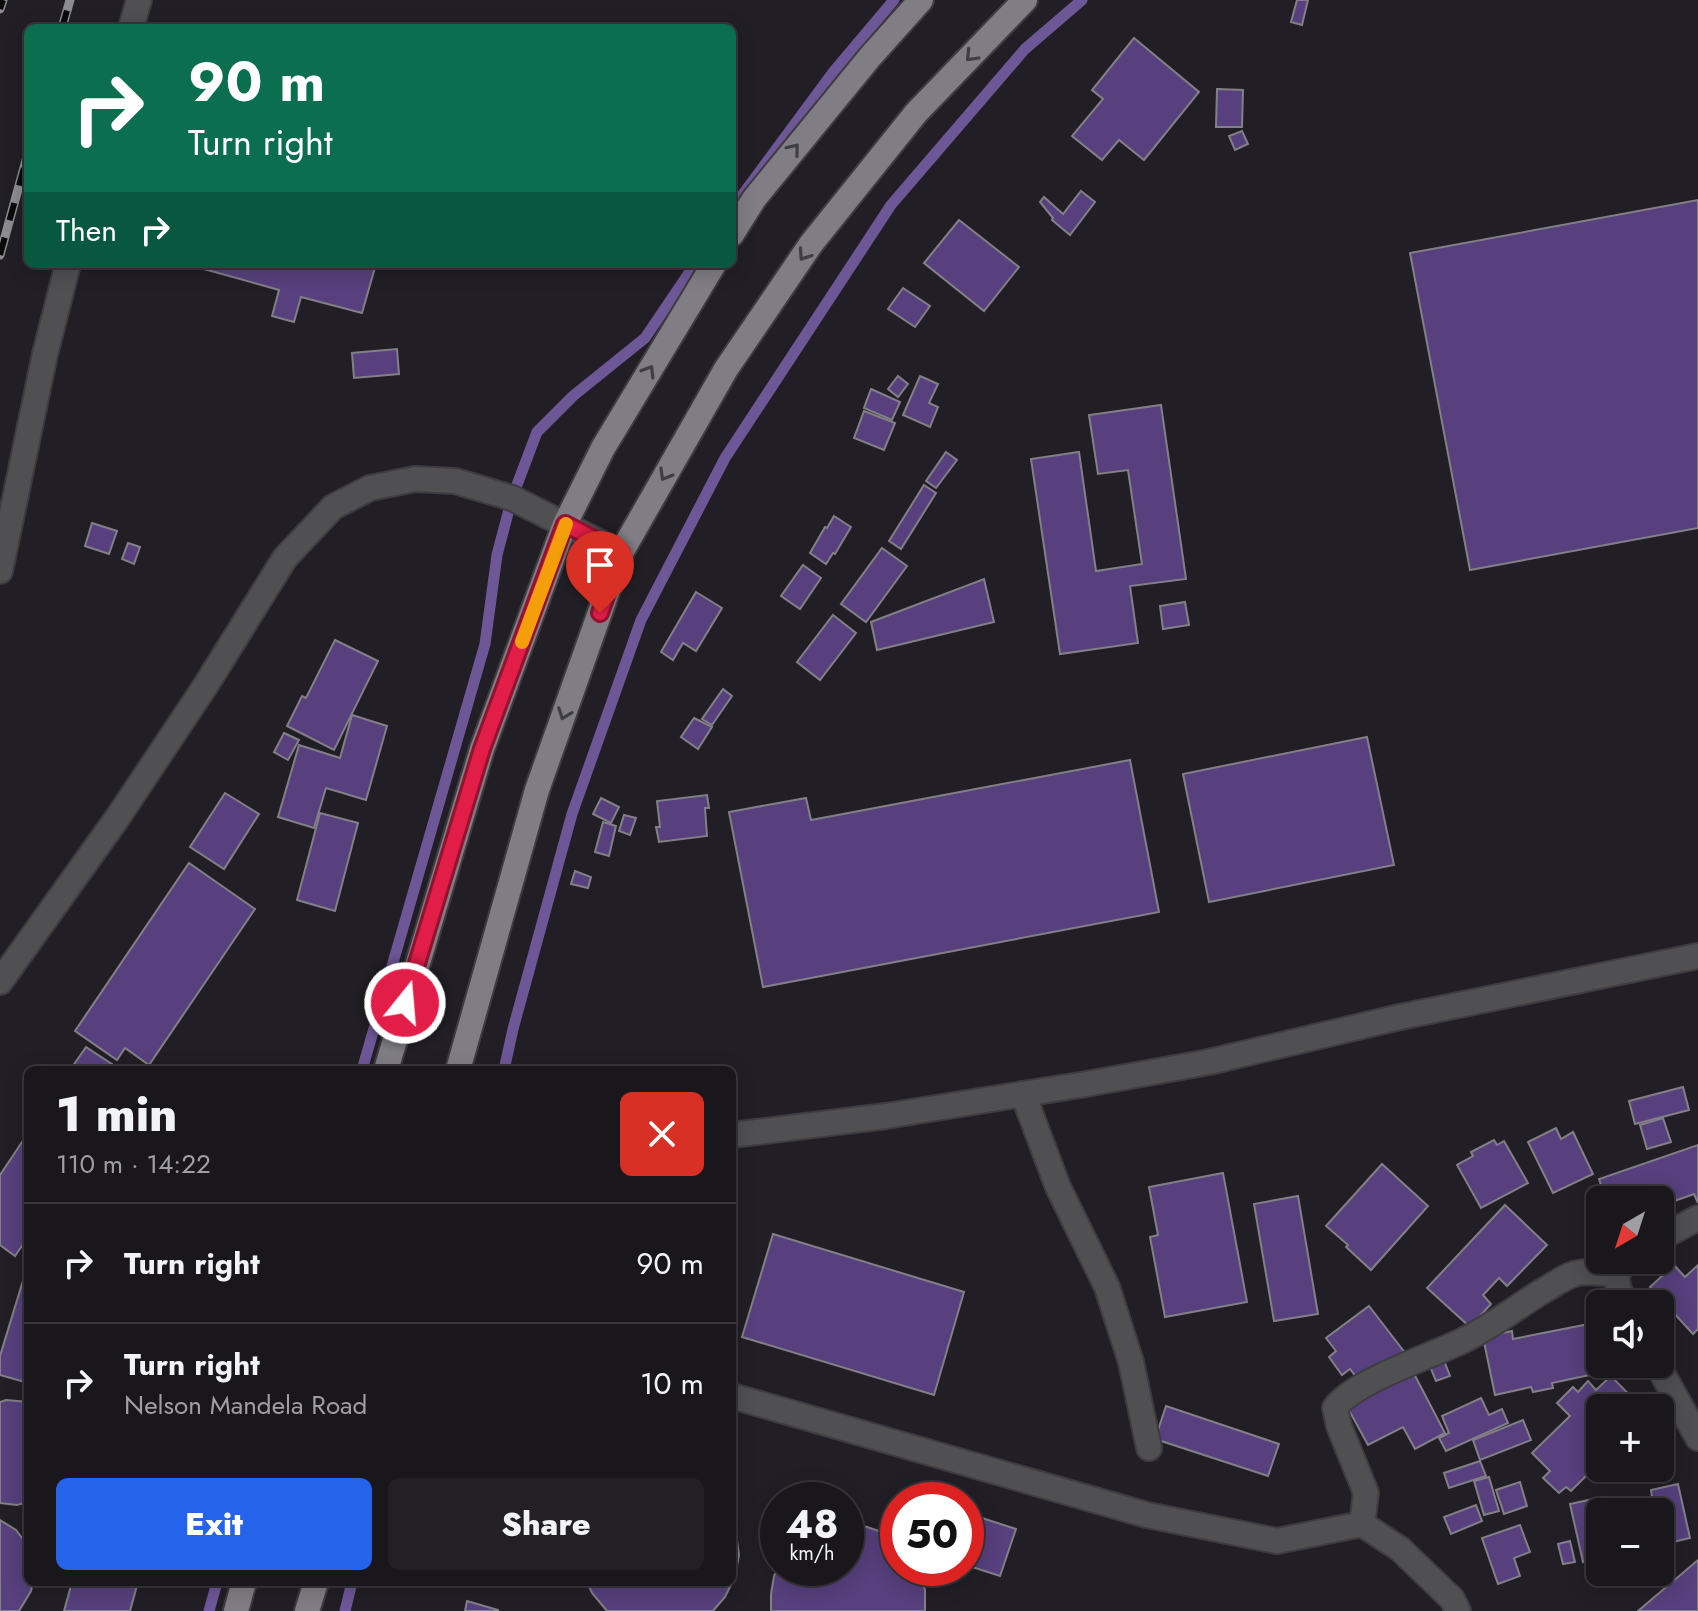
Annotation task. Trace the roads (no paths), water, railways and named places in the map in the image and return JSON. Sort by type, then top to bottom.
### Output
[{"type":"main road","points":[[736,228],[754,199],[870,57],[921,0]]},
{"type":"main road","points":[[459,1066],[537,790],[621,553],[726,369],[811,244],[916,113],[1025,0]]},
{"type":"main road","points":[[387,1066],[482,749],[565,524],[603,448],[712,268]]},
{"type":"main road","points":[[236,1611],[243,1586]]},
{"type":"main road","points":[[307,1611],[315,1586]]},
{"type":"street","points":[[132,24],[139,0]]},
{"type":"street","points":[[0,571],[45,354],[67,268]]},
{"type":"street","points":[[0,982],[118,817],[206,685],[285,558],[333,507],[370,488],[415,479],[455,481],[512,498],[621,553]]},
{"type":"street","points":[[736,1135],[886,1116],[1209,1062],[1400,1017],[1698,956]]},
{"type":"street","points":[[1023,1094],[1058,1187],[1107,1287],[1131,1362],[1149,1448]]},
{"type":"street","points":[[1674,1231],[1698,1218]]},
{"type":"street","points":[[1362,1524],[1366,1493],[1339,1426],[1335,1408],[1338,1404],[1347,1395],[1466,1339],[1573,1275],[1586,1272]]},
{"type":"street","points":[[1665,1378],[1698,1438]]},
{"type":"street","points":[[736,1397],[1147,1515],[1277,1541],[1362,1524],[1400,1549],[1452,1599],[1458,1611]]},
{"type":"waterway","points":[[736,204],[834,71],[894,0]]},
{"type":"waterway","points":[[505,1066],[572,814],[641,620],[725,458],[891,205],[1025,49],[1082,0]]},
{"type":"waterway","points":[[363,1066],[485,644],[497,555],[512,498],[537,432],[573,396],[645,338],[692,268]]},
{"type":"waterway","points":[[209,1611],[216,1586]]},
{"type":"waterway","points":[[345,1611],[351,1586]]},
{"type":"railway","points":[[0,9],[3,0]]},
{"type":"railway","points":[[63,24],[70,0]]},
{"type":"railway","points":[[0,255],[24,168]]}]
